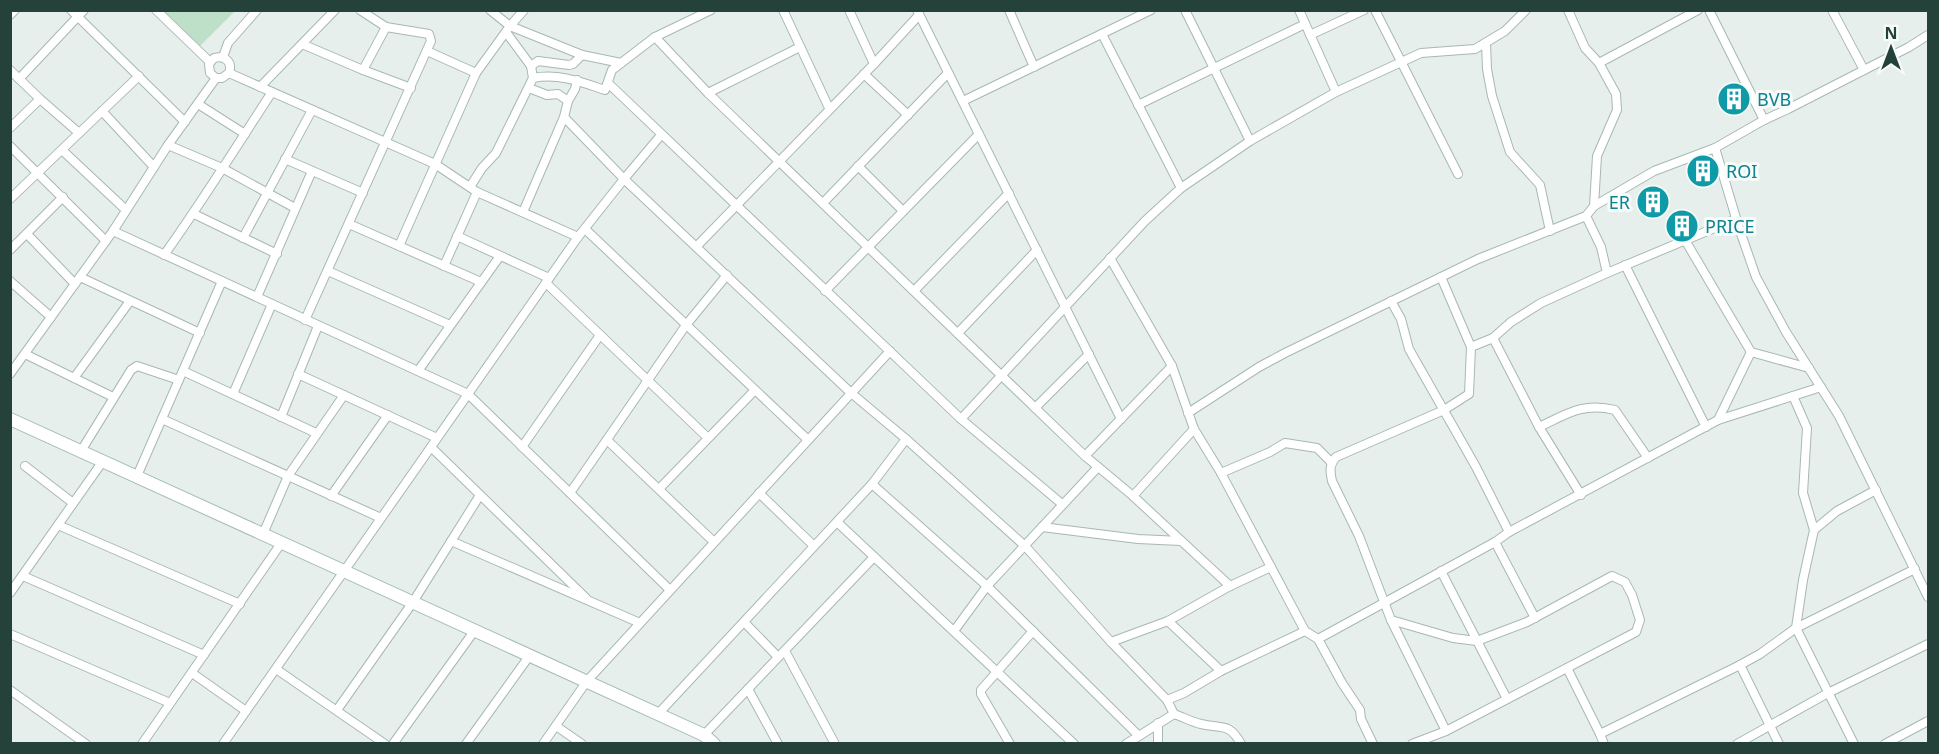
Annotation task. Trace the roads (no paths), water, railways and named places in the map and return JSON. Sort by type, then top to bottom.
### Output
[{"type":"street","points":[[10,15],[15,10]]},
{"type":"street","points":[[71,10],[81,14],[185,122]]},
{"type":"street","points":[[156,10],[210,62]]},
{"type":"street","points":[[223,57],[228,43],[258,10]]},
{"type":"street","points":[[260,87],[335,10]]},
{"type":"street","points":[[444,266],[482,168],[496,153],[533,78],[531,66],[508,29],[490,10]]},
{"type":"street","points":[[399,246],[476,74],[524,10]]},
{"type":"street","points":[[533,78],[553,76],[577,80],[605,90],[612,70],[655,37],[711,10]]},
{"type":"street","points":[[783,10],[829,108]]},
{"type":"street","points":[[849,10],[874,64]]},
{"type":"street","points":[[1009,10],[1035,67]]},
{"type":"street","points":[[1128,10],[1132,20]]},
{"type":"street","points":[[963,101],[1151,10]]},
{"type":"street","points":[[1185,10],[1250,141]]},
{"type":"street","points":[[1299,10],[1336,93]]},
{"type":"street","points":[[1310,35],[1364,10]]},
{"type":"street","points":[[1375,10],[1458,174]]},
{"type":"street","points":[[961,419],[1145,221],[1181,188],[1250,141],[1336,93],[1421,53],[1475,49],[1505,31],[1526,10]]},
{"type":"street","points":[[1568,10],[1585,48],[1599,63],[1616,94],[1617,110],[1597,156],[1594,206]]},
{"type":"street","points":[[1599,63],[1698,10]]},
{"type":"street","points":[[1708,10],[1764,120]]},
{"type":"street","points":[[1832,10],[1864,70]]},
{"type":"street","points":[[305,320],[431,41],[429,34],[386,27],[360,11]]},
{"type":"street","points":[[696,247],[874,64],[918,13],[1121,419]]},
{"type":"street","points":[[19,79],[81,14]]},
{"type":"street","points":[[1138,105],[1305,24]]},
{"type":"street","points":[[363,70],[386,27]]},
{"type":"street","points":[[508,29],[582,55],[621,63]]},
{"type":"street","points":[[1102,34],[1181,188]]},
{"type":"street","points":[[1188,413],[1259,367],[1478,259],[1586,216],[1594,206],[1654,171],[1715,148],[1764,120],[1788,110],[1929,35]]},
{"type":"street","points":[[655,37],[708,93],[1085,456],[1133,496],[1230,586]]},
{"type":"street","points":[[1486,43],[1487,69],[1492,96],[1510,152],[1539,184],[1550,231]]},
{"type":"street","points":[[302,44],[411,88]]},
{"type":"street","points":[[708,93],[800,47]]},
{"type":"street","points":[[427,51],[476,74]]},
{"type":"street","points":[[531,66],[538,61],[569,65],[582,55]]},
{"type":"street","points":[[223,57],[229,62],[229,73],[222,78],[216,78],[209,70],[210,62],[214,58],[223,57]]},
{"type":"street","points":[[10,70],[80,133]]},
{"type":"street","points":[[229,73],[435,164],[474,189],[578,237]]},
{"type":"street","points":[[823,203],[948,73]]},
{"type":"street","points":[[864,74],[908,115]]},
{"type":"street","points":[[10,199],[139,76]]},
{"type":"street","points":[[10,374],[113,231],[168,145],[216,78]]},
{"type":"street","points":[[524,212],[577,80]]},
{"type":"street","points":[[608,83],[961,419],[1062,504]]},
{"type":"street","points":[[529,88],[547,95],[558,94],[568,101]]},
{"type":"street","points":[[164,255],[194,214],[272,93]]},
{"type":"street","points":[[10,128],[40,99]]},
{"type":"street","points":[[198,104],[245,134]]},
{"type":"street","points":[[243,238],[312,110]]},
{"type":"street","points":[[102,111],[154,167]]},
{"type":"street","points":[[564,117],[624,179],[850,392],[1025,546],[1111,642],[1167,700],[1174,714],[1201,724],[1222,726],[1233,730],[1242,744]]},
{"type":"street","points":[[825,291],[979,134]]},
{"type":"street","points":[[223,744],[578,237],[661,135]]},
{"type":"street","points":[[168,145],[222,168],[295,208]]},
{"type":"street","points":[[10,146],[106,241]]},
{"type":"street","points":[[1715,148],[1756,277],[1786,332],[1839,416],[1929,597]]},
{"type":"street","points":[[62,150],[126,210]]},
{"type":"street","points":[[285,159],[363,193]]},
{"type":"street","points":[[858,166],[903,211]]},
{"type":"street","points":[[256,297],[312,171]]},
{"type":"street","points":[[914,291],[1009,193]]},
{"type":"street","points":[[10,250],[63,198]]},
{"type":"street","points":[[194,214],[277,254]]},
{"type":"street","points":[[1586,216],[1601,247],[1607,273]]},
{"type":"street","points":[[1471,347],[1492,338],[1511,322],[1541,303],[1736,219]]},
{"type":"street","points":[[349,224],[481,282]]},
{"type":"street","points":[[585,229],[807,439]]},
{"type":"street","points":[[113,231],[468,394],[670,590]]},
{"type":"street","points":[[27,234],[77,281],[130,301],[200,333]]},
{"type":"street","points":[[457,236],[548,280],[600,335],[708,438]]},
{"type":"street","points":[[1685,240],[1751,352],[1809,368]]},
{"type":"street","points":[[958,333],[1037,250]]},
{"type":"street","points":[[417,371],[500,256]]},
{"type":"street","points":[[1110,258],[1172,366],[1194,429],[1221,473],[1305,631],[1318,639],[1360,710],[1361,719],[1373,744]]},
{"type":"street","points":[[1625,266],[1706,427]]},
{"type":"street","points":[[328,270],[450,325]]},
{"type":"street","points":[[570,493],[686,325],[727,275]]},
{"type":"street","points":[[1331,462],[1336,457],[1444,410],[1469,394],[1471,347],[1441,277]]},
{"type":"street","points":[[10,281],[51,317]]},
{"type":"street","points":[[137,476],[222,281]]},
{"type":"street","points":[[74,378],[130,301]]},
{"type":"street","points":[[1391,301],[1401,319],[1409,349],[1476,467],[1509,532]]},
{"type":"street","points":[[233,394],[272,304]]},
{"type":"street","points":[[281,417],[318,326]]},
{"type":"street","points":[[522,447],[600,335]]},
{"type":"street","points":[[1492,338],[1539,427],[1581,495]]},
{"type":"street","points":[[543,744],[587,681],[890,351]]},
{"type":"street","points":[[1718,420],[1751,352]]},
{"type":"street","points":[[25,354],[113,397]]},
{"type":"street","points":[[1035,408],[1089,354]]},
{"type":"street","points":[[81,451],[131,370],[137,366],[179,380]]},
{"type":"street","points":[[1085,456],[1172,366]]},
{"type":"street","points":[[183,371],[316,433]]},
{"type":"street","points":[[298,374],[437,438]]},
{"type":"street","points":[[1318,639],[1495,542],[1509,532],[1718,420],[1821,387]]},
{"type":"street","points":[[658,489],[755,390]]},
{"type":"street","points":[[263,534],[288,476],[344,395]]},
{"type":"street","points":[[1793,396],[1807,428],[1803,493],[1814,530],[1796,628],[1854,744]]},
{"type":"street","points":[[1539,427],[1578,409],[1599,406],[1615,410],[1648,458]]},
{"type":"street","points":[[331,495],[388,415]]},
{"type":"street","points":[[10,419],[704,735],[714,744]]},
{"type":"street","points":[[162,419],[381,518]]},
{"type":"street","points":[[1133,496],[1194,429]]},
{"type":"street","points":[[658,714],[872,484],[906,439]]},
{"type":"street","points":[[607,440],[714,542]]},
{"type":"street","points":[[1221,473],[1285,443],[1317,448],[1331,462],[1332,481],[1359,536],[1391,620],[1446,730]]},
{"type":"street","points":[[431,447],[586,598]]},
{"type":"street","points":[[10,593],[103,461]]},
{"type":"street","points":[[25,466],[74,503]]},
{"type":"street","points":[[954,631],[987,586],[1098,467]]},
{"type":"street","points":[[872,484],[987,586],[1139,736]]},
{"type":"street","points":[[1814,530],[1837,511],[1876,490]]},
{"type":"street","points":[[759,493],[814,546]]},
{"type":"street","points":[[337,710],[413,602],[480,495]]},
{"type":"street","points":[[837,522],[1074,744]]},
{"type":"street","points":[[58,525],[240,604]]},
{"type":"street","points":[[1042,527],[1138,539],[1181,541]]},
{"type":"street","points":[[451,541],[640,623]]},
{"type":"street","points":[[142,744],[282,542]]},
{"type":"street","points":[[1495,542],[1534,618]]},
{"type":"street","points":[[704,735],[874,557]]},
{"type":"street","points":[[1111,642],[1168,621],[1230,586],[1271,567]]},
{"type":"street","points":[[1600,734],[1740,665],[1760,654],[1796,628],[1915,570]]},
{"type":"street","points":[[1441,571],[1507,699]]},
{"type":"street","points":[[22,576],[204,656]]},
{"type":"street","points":[[1391,620],[1453,638],[1477,641],[1534,618],[1612,576],[1625,582],[1640,620],[1636,633],[1446,730],[1412,744]]},
{"type":"street","points":[[1168,621],[1221,671]]},
{"type":"street","points":[[744,622],[781,654],[836,744]]},
{"type":"street","points":[[393,744],[475,630]]},
{"type":"street","points":[[1010,744],[981,694],[983,686],[1034,631]]},
{"type":"street","points":[[1167,700],[1305,631]]},
{"type":"street","points":[[10,634],[171,703]]},
{"type":"street","points":[[1737,744],[1828,693],[1929,644]]},
{"type":"street","points":[[466,744],[530,655]]},
{"type":"street","points":[[1740,665],[1779,744]]},
{"type":"street","points":[[1567,668],[1604,744]]},
{"type":"street","points":[[276,669],[385,744]]},
{"type":"street","points":[[192,673],[246,711]]},
{"type":"street","points":[[748,689],[778,744]]},
{"type":"street","points":[[10,690],[86,744]]},
{"type":"street","points":[[1126,744],[1174,714]]},
{"type":"street","points":[[1885,744],[1929,721]]},
{"type":"street","points":[[1158,723],[1158,744]]},
{"type":"street","points":[[556,726],[582,744]]},
{"type":"place","name":"BVB","points":[[1734,99]]},
{"type":"place","name":"ROI","points":[[1703,171]]},
{"type":"place","name":"ER","points":[[1653,202]]},
{"type":"place","name":"PRICE","points":[[1682,226]]}]
